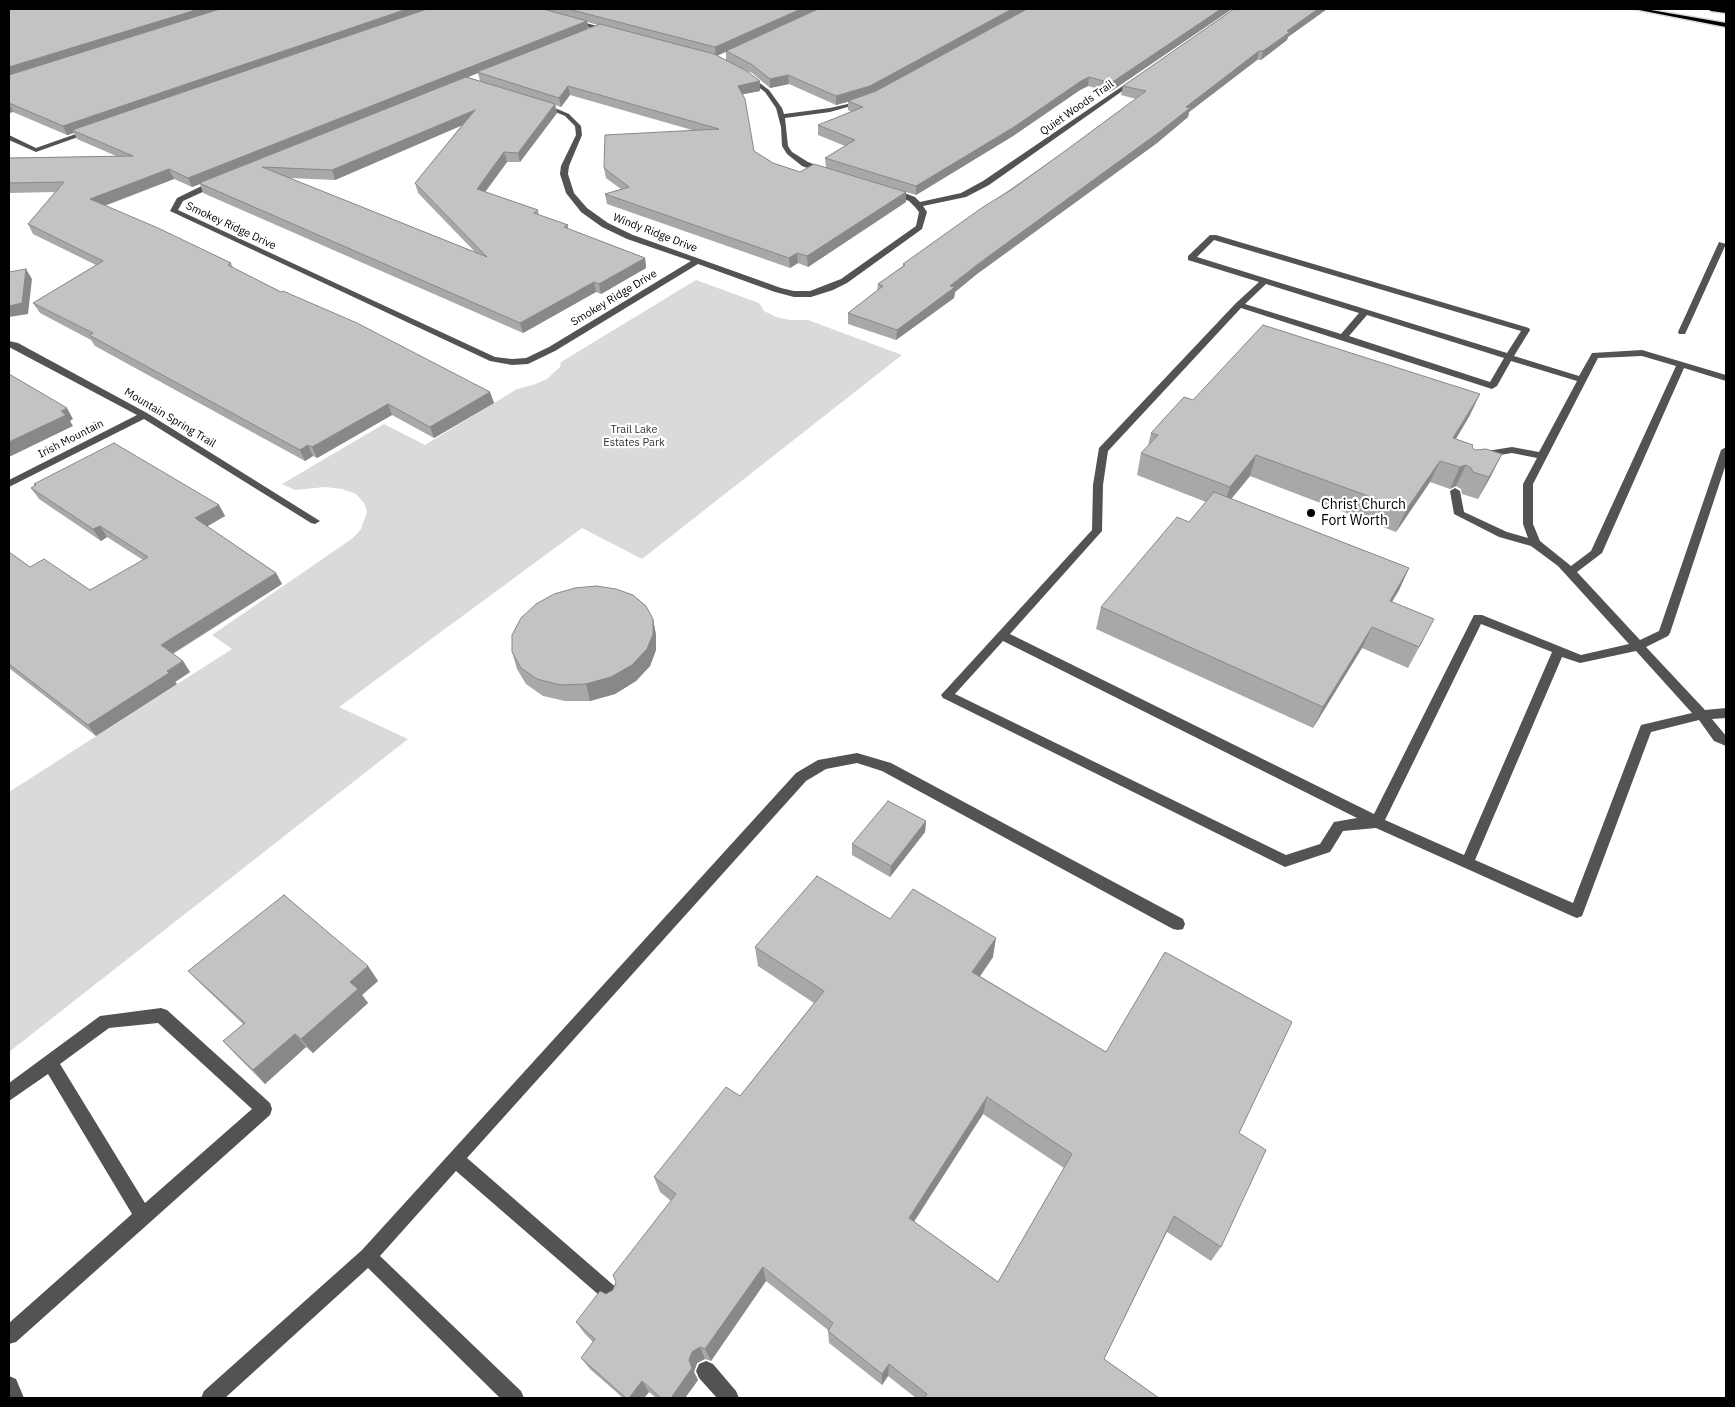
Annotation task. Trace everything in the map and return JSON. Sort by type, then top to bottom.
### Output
[{"type":"main road","points":[[1637,9],[1726,25]]},
{"type":"main road","points":[[1710,9],[1726,12]]},
{"type":"street","points":[[563,19],[618,33]]},
{"type":"street","points":[[582,36],[600,29]]},
{"type":"street","points":[[741,72],[767,91],[779,108],[782,116],[785,146],[789,153],[805,164],[838,175]]},
{"type":"street","name":"Quiet Woods Trail","points":[[918,205],[963,195],[986,183],[1140,76]]},
{"type":"street","points":[[782,116],[830,110],[868,100]]},
{"type":"street","name":"Windy Ridge Drive","points":[[532,102],[559,110],[578,126],[579,135],[565,166],[564,174],[570,193],[584,210],[617,231],[778,290],[794,294],[811,294],[844,281],[919,227],[923,212],[918,205]]},
{"type":"street","points":[[9,137],[36,150],[101,128]]},
{"type":"street","name":"Smokey Ridge Drive","points":[[221,180],[203,187],[180,200],[174,211],[493,359],[512,362],[528,361],[552,349],[697,261]]},
{"type":"street","points":[[884,189],[903,195],[918,205]]},
{"type":"street","points":[[1682,332],[1724,245],[1726,234]]},
{"type":"street","points":[[1239,304],[1492,386],[1509,357],[1526,330],[1213,236],[1191,258],[1366,312],[1509,357],[1582,380]]},
{"type":"street","points":[[1265,281],[1239,304],[1103,450],[1098,485],[1097,531],[947,695],[1285,861],[1325,848],[1339,826],[1377,822]]},
{"type":"street","points":[[1343,337],[1366,312]]},
{"type":"street","name":"Mountain Spring Trail","points":[[9,344],[15,345],[144,415],[314,521]]},
{"type":"street","points":[[1535,543],[1528,524],[1528,484],[1595,354],[1642,353],[1726,378]]},
{"type":"street","points":[[1570,572],[1596,553],[1681,364]]},
{"type":"street","name":"Irish Mountain","points":[[9,484],[144,415]]},
{"type":"street","points":[[1475,462],[1480,455],[1512,450],[1542,456]]},
{"type":"street","points":[[1377,822],[1478,618],[1580,658],[1638,646],[1664,633],[1726,450]]},
{"type":"street","points":[[1455,491],[1459,514],[1503,535],[1535,543],[1562,562],[1702,715],[1719,738],[1726,741]]},
{"type":"street","points":[[1002,635],[1377,822],[1577,912],[1646,728],[1702,715],[1726,713]]},
{"type":"street","points":[[1468,863],[1558,650]]},
{"type":"street","points":[[211,1398],[368,1256],[691,897],[801,778],[823,764],[857,758],[886,767],[1178,924]]},
{"type":"street","points":[[9,1093],[106,1021],[161,1015],[264,1109],[9,1335]]},
{"type":"street","points":[[50,1062],[142,1216]]},
{"type":"street","points":[[455,1160],[613,1296]]},
{"type":"street","points":[[368,1256],[514,1398]]},
{"type":"street","points":[[706,1371],[729,1398]]},
{"type":"street","points":[[9,1386],[14,1398]]},
{"type":"green space","name":"Trail Lake Estates Park","points":[[696,280],[759,303],[764,311],[776,317],[790,320],[808,320],[902,355],[642,559],[582,528],[339,707],[408,739],[9,1052],[9,792],[232,649],[212,635],[353,538],[361,529],[367,512],[364,503],[356,494],[342,489],[325,487],[295,490],[282,484],[384,424],[425,445],[517,389],[547,379],[560,367],[561,362]]},
{"type":"building","points":[[9,9],[199,9],[9,67]]},
{"type":"building","points":[[220,9],[407,9],[63,126],[9,103],[9,75]]},
{"type":"building","points":[[427,9],[543,9],[587,21],[188,178],[169,169],[90,199],[158,228],[231,263],[228,265],[281,292],[283,291],[357,323],[490,392],[430,427],[388,404],[312,447],[308,445],[300,450],[89,335],[93,333],[33,303],[103,261],[28,224],[64,182],[9,183],[9,158],[133,156],[72,130]]},
{"type":"building","points":[[568,9],[801,9],[715,47]]},
{"type":"building","points":[[818,9],[1012,9],[870,86],[836,96],[788,75],[770,79],[751,64],[726,51]]},
{"type":"building","points":[[1027,9],[1221,9],[1111,83],[1089,77],[1081,81],[1014,127],[916,186],[825,158],[855,140],[818,125],[863,107],[848,101],[876,91]]},
{"type":"building","points":[[1234,9],[1318,9],[1287,31],[1290,32],[1263,51],[1259,51],[1186,107],[1190,108],[1158,133],[978,264],[950,286],[955,287],[897,330],[848,313],[883,286],[878,284],[905,265],[903,264],[983,207],[1011,190],[1146,91],[1123,86]]},
{"type":"building","points":[[600,24],[714,54],[745,70],[760,81],[738,86],[745,99],[754,151],[773,163],[800,172],[814,164],[906,192],[807,256],[797,253],[789,258],[605,194],[629,187],[604,168],[605,135],[719,129],[568,86],[559,98],[477,72]]},
{"type":"building","points":[[466,77],[555,104],[518,153],[504,152],[477,189],[538,210],[534,213],[568,225],[564,227],[645,258],[599,284],[594,282],[520,323],[199,183]],"holes":[[[475,110],[415,183],[487,257],[262,167],[332,170]]]},
{"type":"building","points":[[26,269],[22,303],[9,306],[9,272]]},
{"type":"building","points":[[1263,325],[1480,394],[1453,438],[1473,445],[1472,447],[1475,450],[1486,449],[1502,454],[1489,477],[1473,472],[1466,465],[1460,467],[1440,461],[1406,510],[1256,455],[1230,487],[1141,453],[1158,435],[1151,433],[1184,397],[1193,400]]},
{"type":"building","points":[[9,374],[67,408],[61,411],[66,415],[9,442]]},
{"type":"building","points":[[114,443],[219,505],[195,518],[276,573],[161,645],[183,661],[167,671],[169,673],[88,725],[9,664],[9,552],[30,567],[44,559],[90,590],[148,557],[100,526],[93,529],[31,488],[36,485],[34,484]]},
{"type":"building","points":[[1214,492],[1409,568],[1390,601],[1434,619],[1419,647],[1372,627],[1323,707],[1101,607],[1177,517],[1189,522]]},
{"type":"building","points":[[596,586],[616,589],[633,595],[646,606],[653,619],[653,634],[647,649],[632,665],[611,677],[586,684],[560,685],[537,679],[521,668],[512,652],[512,635],[521,618],[536,604],[554,594],[575,588]]},
{"type":"building","points":[[888,801],[926,821],[891,866],[852,844]]},
{"type":"building","points":[[817,876],[890,919],[913,889],[996,938],[972,972],[1106,1052],[1165,952],[1292,1022],[1239,1133],[1266,1150],[1221,1247],[1174,1216],[1104,1359],[1159,1398],[924,1398],[927,1394],[889,1364],[882,1374],[828,1331],[833,1323],[763,1267],[705,1349],[700,1347],[692,1352],[689,1360],[692,1368],[671,1398],[661,1398],[642,1381],[629,1398],[626,1398],[581,1358],[595,1339],[576,1322],[600,1291],[606,1294],[613,1290],[616,1282],[613,1275],[676,1194],[654,1177],[726,1087],[740,1096],[824,991],[755,947]],"holes":[[[987,1097],[1072,1154],[998,1282],[909,1218]]]},
{"type":"building","points":[[284,895],[368,966],[350,982],[358,989],[301,1039],[295,1034],[253,1070],[223,1041],[245,1023],[188,971]]},
{"type":"place","name":"Christ Church Fort Worth","points":[[1311,513]]}]
